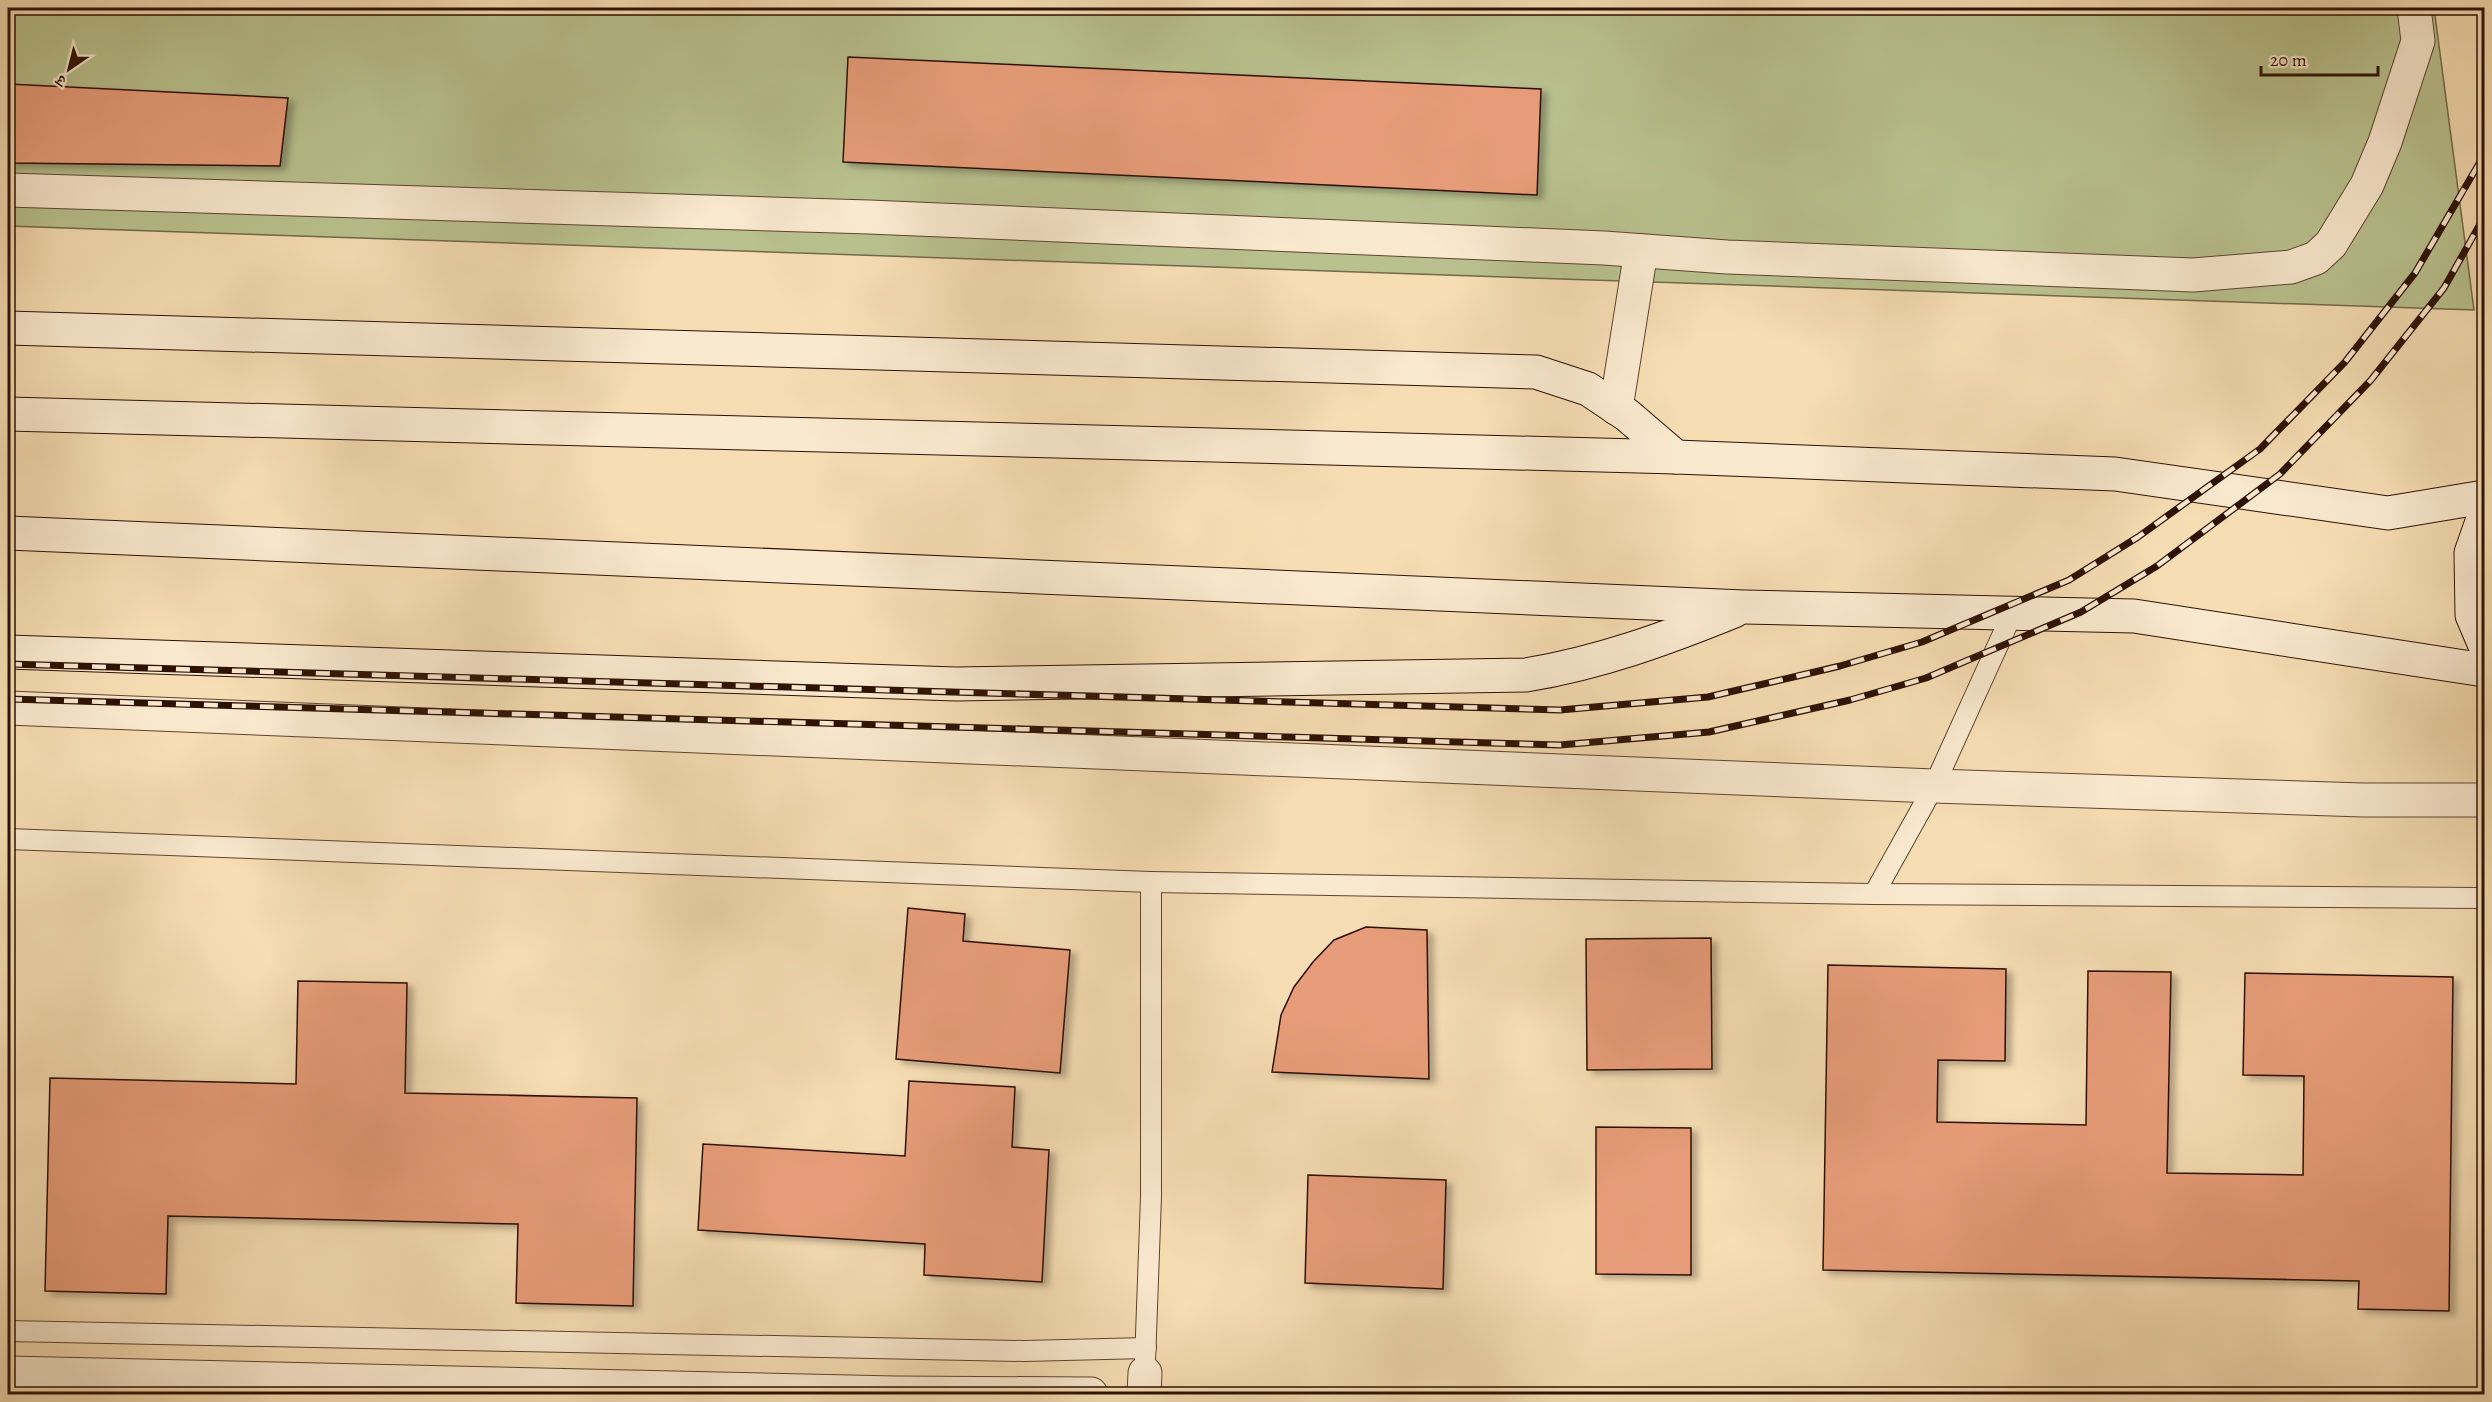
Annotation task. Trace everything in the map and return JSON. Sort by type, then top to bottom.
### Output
[{"type":"street","points":[[8,189],[869,217],[1641,250],[1727,257],[2193,275],[2291,267],[2316,258],[2331,244],[2367,185],[2385,142],[2418,41],[2414,8]]},
{"type":"street","points":[[1616,408],[1641,250]]},
{"type":"street","points":[[8,328],[1536,372],[1588,389],[1616,408],[1676,457]]},
{"type":"street","points":[[8,414],[1676,457],[2115,474],[2388,513],[2484,497]]},
{"type":"street","points":[[2484,516],[2470,554],[2472,615],[2484,643]]},
{"type":"street","points":[[8,533],[1743,607],[2134,615],[2484,670]]},
{"type":"street","points":[[8,652],[956,684],[1526,675],[1576,667],[1651,645],[1743,607]]},
{"type":"street","points":[[8,708],[1934,786],[2363,800],[2484,800]]},
{"type":"street","points":[[8,1373],[146,1386],[1091,1395]]},
{"type":"lane","points":[[1874,894],[1934,786],[2012,614]]},
{"type":"lane","points":[[8,839],[1151,882],[1874,894],[2484,898]]},
{"type":"lane","points":[[8,1331],[1012,1351],[1145,1372],[1151,1197],[1151,882]]},
{"type":"green space","points":[[8,8],[2434,8],[2474,310],[8,226]]},
{"type":"building","points":[[848,57],[1541,89],[1537,195],[843,162]]},
{"type":"building","points":[[8,84],[288,98],[280,166],[8,163]]},
{"type":"building","points":[[908,908],[965,914],[963,941],[1070,950],[1060,1073],[896,1059]]},
{"type":"building","points":[[1366,927],[1427,930],[1429,1079],[1272,1072],[1281,1015],[1294,987],[1334,940]]},
{"type":"building","points":[[1711,938],[1712,1069],[1587,1070],[1586,939]]},
{"type":"building","points":[[1828,965],[2006,969],[2005,1061],[1938,1060],[1937,1122],[2086,1125],[2088,971],[2171,972],[2167,1173],[2303,1175],[2304,1076],[2243,1075],[2245,973],[2453,977],[2449,1311],[2358,1309],[2359,1281],[1823,1270]]},
{"type":"building","points":[[298,981],[407,983],[405,1093],[637,1098],[633,1306],[516,1303],[518,1224],[168,1216],[166,1294],[45,1291],[50,1078],[296,1084]]},
{"type":"building","points":[[909,1081],[1015,1087],[1012,1147],[1049,1150],[1042,1282],[924,1275],[925,1244],[698,1230],[703,1144],[905,1156]]},
{"type":"building","points":[[1596,1127],[1691,1128],[1691,1275],[1596,1274]]},
{"type":"building","points":[[1308,1175],[1446,1180],[1443,1289],[1305,1283]]},
{"type":"railway","points":[[8,664],[1560,710],[1708,697],[1840,666],[1922,642],[2069,580],[2138,537],[2260,449],[2345,362],[2415,273],[2484,155]]},
{"type":"railway","points":[[8,699],[1560,745],[1709,732],[1850,700],[1926,678],[2081,612],[2157,566],[2280,474],[2371,380],[2444,288],[2484,217]]}]
